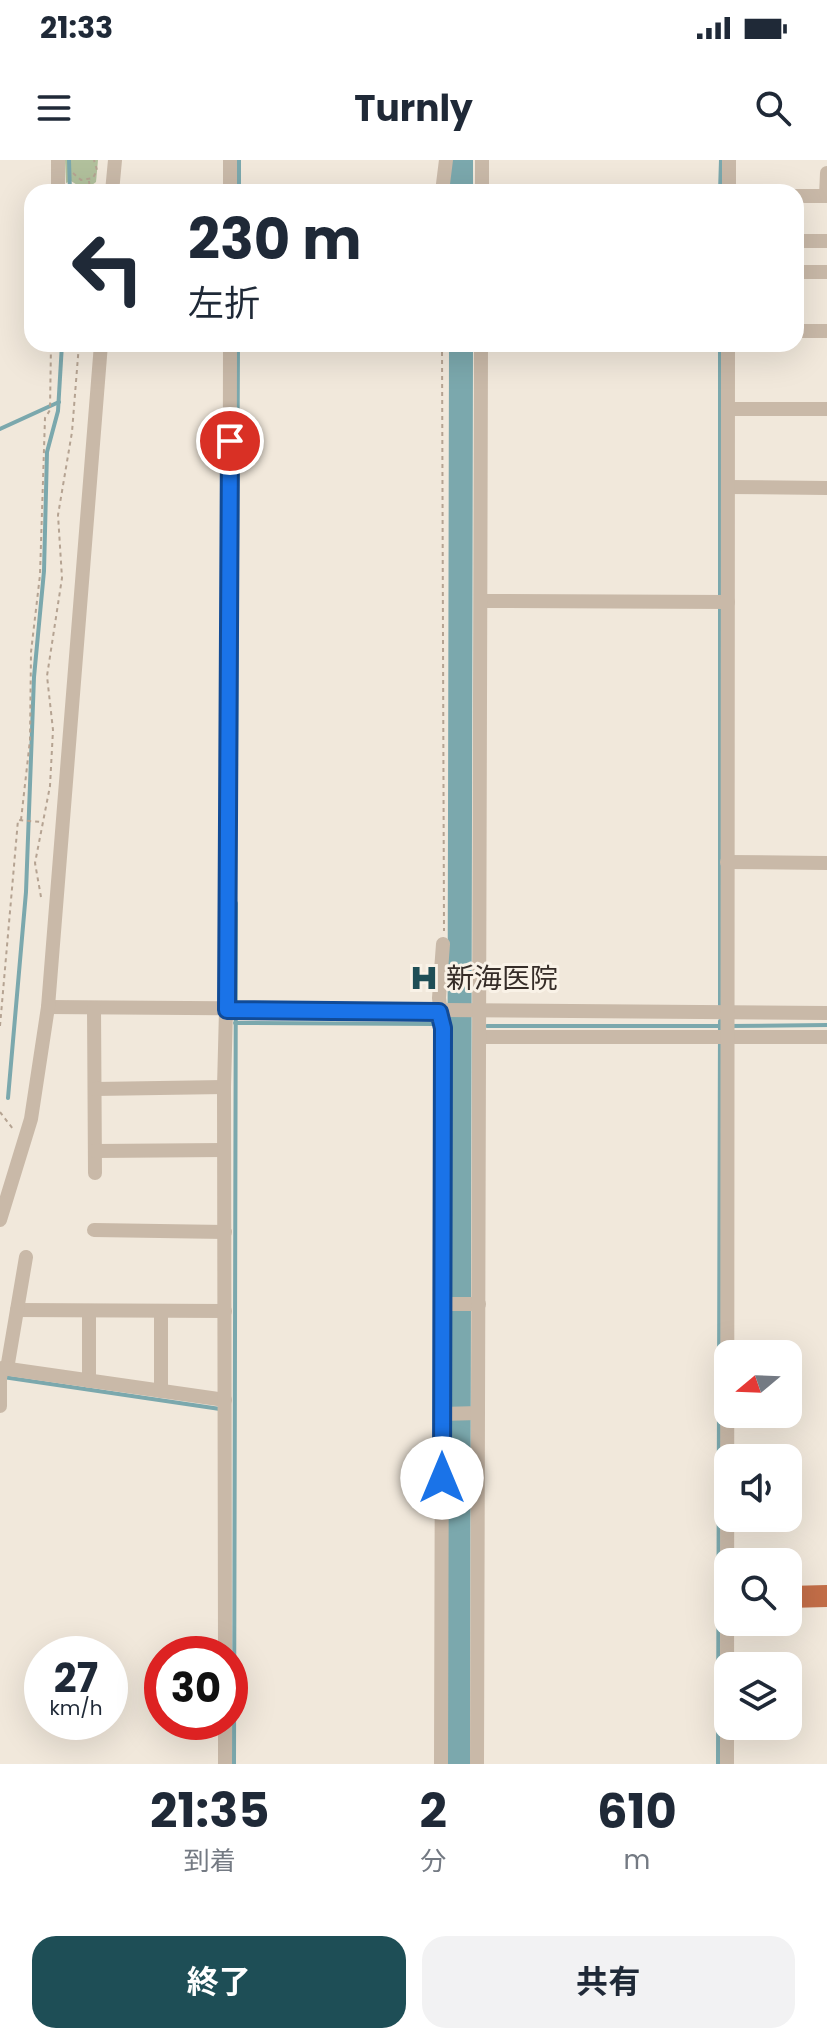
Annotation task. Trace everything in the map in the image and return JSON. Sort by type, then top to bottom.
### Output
[{"type":"street","points":[[58,160],[58,184]]},
{"type":"street","points":[[113,184],[115,160]]},
{"type":"street","points":[[230,160],[230,184]]},
{"type":"street","points":[[443,184],[446,160]]},
{"type":"street","points":[[482,160],[482,184]]},
{"type":"street","points":[[729,160],[729,184]]},
{"type":"street","points":[[804,196],[827,196],[827,173]]},
{"type":"street","points":[[804,241],[827,241]]},
{"type":"street","points":[[804,272],[827,272]]},
{"type":"street","points":[[804,331],[827,331]]},
{"type":"street","points":[[0,1220],[31,1119],[48,1007],[100,352]]},
{"type":"street","points":[[225,1636],[224,1087],[233,1010],[230,352]]},
{"type":"street","points":[[477,1764],[473,1304],[480,1037],[474,1011],[481,601],[481,352]]},
{"type":"street","points":[[727,1764],[724,1029],[727,862],[723,602],[728,487],[728,352]]},
{"type":"street","points":[[728,409],[827,409]]},
{"type":"street","points":[[728,487],[827,488]]},
{"type":"street","points":[[481,601],[723,602]]},
{"type":"street","points":[[727,862],[827,863]]},
{"type":"street","points":[[441,1764],[445,1304],[443,944]]},
{"type":"street","points":[[48,1007],[474,1011],[827,1037]]},
{"type":"street","points":[[94,1008],[95,1173]]},
{"type":"street","points":[[480,1037],[724,1029],[827,1013]]},
{"type":"street","points":[[95,1089],[224,1087]]},
{"type":"street","points":[[95,1151],[224,1150]]},
{"type":"street","points":[[94,1230],[225,1232]]},
{"type":"street","points":[[0,1406],[2,1375],[26,1257]]},
{"type":"street","points":[[445,1304],[473,1304]]},
{"type":"street","points":[[17,1310],[225,1311]]},
{"type":"street","points":[[89,1311],[89,1381]]},
{"type":"street","points":[[161,1311],[161,1391]]},
{"type":"street","points":[[2,1375],[89,1381],[161,1391],[225,1406]]},
{"type":"street","points":[[444,1414],[473,1413]]},
{"type":"street","points":[[225,1740],[225,1764]]},
{"type":"path","points":[[89,184],[97,170],[94,160]]},
{"type":"path","points":[[74,176],[89,180]]},
{"type":"path","points":[[23,820],[30,740],[31,652],[40,575],[45,418],[50,410],[47,403],[50,352]]},
{"type":"path","points":[[43,901],[35,863],[50,786],[53,730],[47,676],[62,578],[59,499],[72,432],[78,352]]},
{"type":"path","points":[[442,352],[443,944]]},
{"type":"path","points":[[0,1026],[18,820],[41,822]]},
{"type":"path","points":[[0,1112],[16,1133]]},
{"type":"green space","points":[[65,160],[98,160],[93,184],[66,183]]},
{"type":"building","points":[[827,1585],[827,1607],[802,1608],[802,1586]]},
{"type":"waterway","points":[[69,160],[70,184]]},
{"type":"waterway","points":[[239,160],[239,184]]},
{"type":"waterway","points":[[461,160],[461,184]]},
{"type":"waterway","points":[[720,184],[721,160]]},
{"type":"waterway","points":[[8,1098],[26,892],[34,677],[44,571],[47,452],[58,411],[62,352]]},
{"type":"waterway","points":[[236,774],[238,352]]},
{"type":"waterway","points":[[458,1764],[461,352]]},
{"type":"waterway","points":[[720,352],[720,1005]]},
{"type":"waterway","points":[[0,429],[59,402]]},
{"type":"waterway","points":[[234,1764],[236,903]]},
{"type":"waterway","points":[[718,1764],[720,1021]]},
{"type":"waterway","points":[[235,1023],[435,1024]]},
{"type":"waterway","points":[[449,1024],[459,1025]]},
{"type":"waterway","points":[[729,1026],[827,1025]]},
{"type":"waterway","points":[[487,1026],[720,1026]]},
{"type":"waterway","points":[[459,1028],[467,1028]]},
{"type":"waterway","points":[[3,1377],[220,1409]]},
{"type":"place","name":"新海医院","points":[[424,978]]},
{"type":"route","points":[[230,441],[227,1010],[439,1012],[443,1028],[442,1478]]}]
